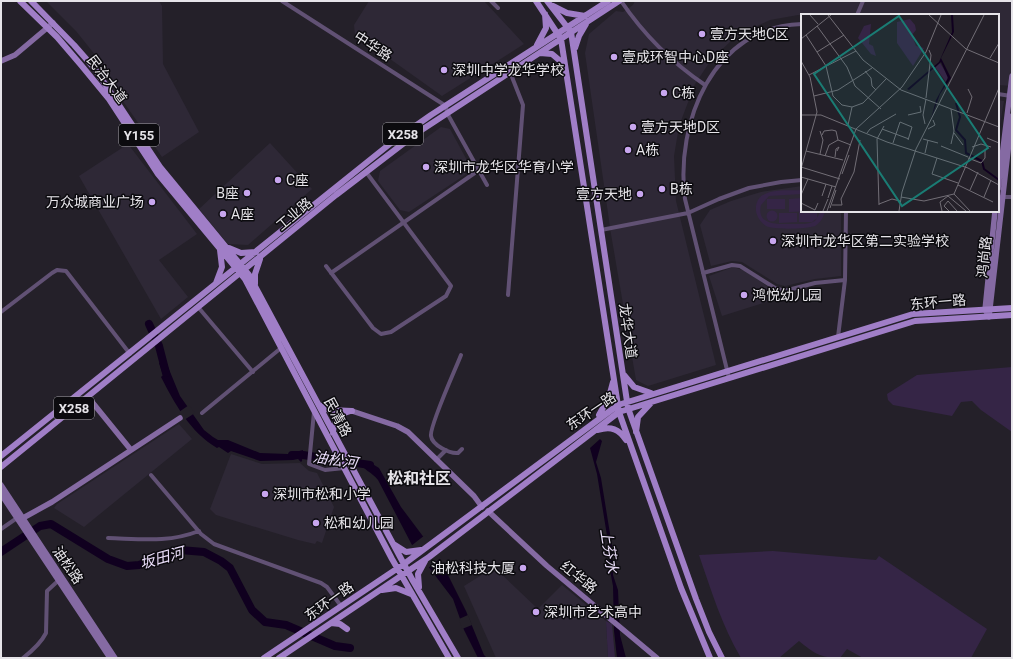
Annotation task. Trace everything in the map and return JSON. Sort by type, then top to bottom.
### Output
[{"type":"main road","name":"民治大道","points":[[20,1],[48,29],[98,85],[158,174],[241,269]]},
{"type":"main road","name":"民治大道","points":[[32,1],[95,69],[160,166],[221,245]]},
{"type":"main road","name":"龙华大道","points":[[536,1],[561,39],[619,412],[629,444],[687,603],[710,658]]},
{"type":"main road","name":"工业路","points":[[260,254],[391,143],[446,106],[536,51],[561,39],[585,16],[608,1]]},
{"type":"main road","name":"工业路","points":[[1,466],[165,335],[241,269],[417,133],[510,72],[558,33],[569,30],[620,1]]},
{"type":"main road","name":"龙华大道","points":[[548,2],[569,30],[574,52],[628,408],[696,599],[709,632],[722,658]]},
{"type":"main road","points":[[548,2],[567,13],[585,16]]},
{"type":"main road","points":[[544,13],[546,21],[544,32],[536,51],[552,54],[565,65]]},
{"type":"main road","points":[[574,52],[581,31],[595,16]]},
{"type":"main road","points":[[213,288],[222,267],[221,245],[242,253],[260,254],[255,274],[255,286]]},
{"type":"main road","name":"工业路","points":[[1,456],[160,329],[213,288],[241,269]]},
{"type":"main road","name":"民清路","points":[[241,269],[255,286],[352,470],[458,658]]},
{"type":"main road","name":"民清路","points":[[241,269],[401,575],[449,658]]},
{"type":"main road","name":"东环一路","points":[[264,658],[316,625],[341,606],[398,569],[415,554],[433,543],[598,418],[618,405],[914,314],[1012,308]]},
{"type":"main road","name":"东环一路","points":[[279,658],[401,575],[422,563],[437,549],[619,412],[915,321],[1012,315]]},
{"type":"main road","points":[[622,372],[634,387],[639,390],[653,393]]},
{"type":"main road","points":[[598,418],[609,397],[614,379]]},
{"type":"main road","points":[[636,434],[641,413],[655,400]]},
{"type":"main road","points":[[317,403],[326,409],[352,411]]},
{"type":"main road","points":[[333,433],[334,427],[339,418],[344,413],[352,411]]},
{"type":"main road","points":[[601,427],[617,430],[629,444]]},
{"type":"main road","points":[[392,543],[404,551],[415,554]]},
{"type":"main road","points":[[420,593],[418,578],[422,563]]},
{"type":"main road","points":[[375,593],[396,588],[406,591],[414,598]]},
{"type":"main road","points":[[331,623],[340,624],[347,629]]},
{"type":"street","name":"中华路","points":[[282,1],[446,106]]},
{"type":"street","points":[[491,1],[498,8]]},
{"type":"street","points":[[620,1],[638,25],[658,47],[681,68],[705,85]]},
{"type":"street","points":[[857,14],[863,1]]},
{"type":"street","points":[[1,61],[15,55],[54,23]]},
{"type":"street","points":[[729,378],[688,213],[683,178],[685,142],[692,114],[705,85],[727,56],[748,40],[773,29],[801,24]]},
{"type":"street","points":[[508,295],[523,105],[510,72]]},
{"type":"street","points":[[999,182],[1011,96],[1012,76]]},
{"type":"street","points":[[999,94],[1011,96]]},
{"type":"street","points":[[446,106],[447,113],[487,185]]},
{"type":"street","name":"鸿尚路","points":[[1000,197],[1012,116]]},
{"type":"street","points":[[331,273],[479,170]]},
{"type":"street","points":[[326,266],[373,328],[381,334],[391,332],[446,296],[451,286],[366,172]]},
{"type":"street","points":[[591,231],[688,213],[744,190],[771,183],[801,180]]},
{"type":"street","points":[[1000,197],[1012,197]]},
{"type":"street","points":[[838,337],[845,280],[846,212]]},
{"type":"street","name":"鸿尚路","points":[[987,310],[996,212]]},
{"type":"street","name":"鸿尚路","points":[[987,310],[998,212]]},
{"type":"street","points":[[703,273],[728,266],[740,266],[775,288],[784,291],[815,283],[845,280]]},
{"type":"street","points":[[1,312],[52,273],[57,270],[66,271],[130,354]]},
{"type":"street","points":[[198,307],[253,372]]},
{"type":"street","points":[[987,310],[989,317]]},
{"type":"street","points":[[202,413],[281,348]]},
{"type":"street","points":[[461,355],[430,435],[432,440],[446,450],[456,454],[462,449]]},
{"type":"street","points":[[88,397],[132,450]]},
{"type":"street","points":[[314,410],[309,462],[311,466],[321,470],[344,468]]},
{"type":"street","points":[[352,411],[408,432],[482,507]]},
{"type":"street","points":[[1,529],[22,521],[180,418]]},
{"type":"street","points":[[436,460],[446,450]]},
{"type":"street","points":[[150,476],[199,531],[214,544],[322,583],[341,606]]},
{"type":"street","name":"油松路","points":[[1,485],[59,580],[110,658]]},
{"type":"street","name":"油松路","points":[[1,494],[22,521]]},
{"type":"street","name":"红华路","points":[[488,511],[547,566],[609,616],[657,658]]},
{"type":"street","points":[[108,538],[166,540],[199,531]]},
{"type":"street","name":"油松路","points":[[34,540],[116,658]]},
{"type":"street","points":[[23,658],[35,649],[36,644],[46,633],[47,591],[59,580]]},
{"type":"shaded area","points":[[46,1],[159,1],[162,6],[163,64],[199,132],[162,157],[104,74],[108,71],[76,31]]},
{"type":"shaded area","name":"深圳中学龙华学校","points":[[369,1],[484,1],[524,44],[442,96],[355,34],[354,25]]},
{"type":"shaded area","name":"壹方天地","points":[[635,1],[1012,1],[1012,86],[999,85],[999,14],[801,14],[770,20],[744,32],[732,40],[711,60],[695,84],[679,126],[674,156],[676,201],[716,365],[648,386],[636,380],[611,234],[585,53],[589,34],[616,11],[623,12],[633,5]]},
{"type":"shaded area","points":[[999,100],[1004,101],[999,130]]},
{"type":"shaded area","name":"深圳市龙华区华育小学","points":[[441,127],[450,129],[469,164],[465,175],[409,212],[400,210],[378,181],[380,171]]},
{"type":"shaded area","points":[[270,143],[312,189],[248,245],[228,244],[199,209]]},
{"type":"shaded area","points":[[128,144],[197,234],[159,260],[188,297],[161,319],[79,176]]},
{"type":"shaded area","name":"深圳市龙华区第二实验学校","points":[[801,186],[801,212],[841,212],[841,276],[815,279],[785,286],[777,284],[742,262],[732,261],[711,266],[700,225],[710,210],[731,201],[761,192]]},
{"type":"shaded area","points":[[780,190],[801,190],[801,194],[769,196],[761,205],[760,212],[765,220],[775,224],[804,224],[815,221],[820,212],[825,212],[823,218],[817,225],[805,228],[790,229],[766,226],[757,215],[757,203],[760,197],[765,194]]},
{"type":"shaded area","points":[[801,198],[801,212],[789,212],[789,199]]},
{"type":"shaded area","points":[[767,199],[785,199],[785,209],[767,209]]},
{"type":"shaded area","points":[[770,211],[774,211],[776,212],[776,220],[770,221],[767,218],[767,214]]},
{"type":"shaded area","points":[[799,212],[817,212],[817,218],[812,222],[799,222]]},
{"type":"shaded area","points":[[779,213],[797,213],[797,222],[779,223]]},
{"type":"shaded area","name":"鸿悦幼儿园","points":[[733,267],[746,271],[771,289],[773,300],[722,316],[709,276]]},
{"type":"shaded area","points":[[166,362],[180,396],[204,430],[213,437],[218,440],[228,440],[260,453],[288,454],[303,450],[302,461],[301,462],[298,459],[260,461],[231,451],[228,453],[207,441],[184,417],[161,377],[163,375],[159,363]]},
{"type":"shaded area","points":[[1012,367],[1012,432],[981,410],[972,401],[961,402],[952,416],[893,405],[888,400],[887,394],[917,375]]},
{"type":"shaded area","points":[[179,424],[192,439],[84,527],[54,508],[57,504]]},
{"type":"shaded area","points":[[600,439],[602,441],[596,462],[601,478],[612,546],[613,575],[618,590],[620,635],[626,658],[617,658],[614,631],[613,586],[609,565],[610,554],[597,474],[590,448]]},
{"type":"shaded area","name":"深圳市松和小学","points":[[231,454],[262,464],[300,463],[309,471],[317,473],[334,507],[322,543],[317,541],[315,544],[298,540],[216,515],[210,509]]},
{"type":"shaded area","points":[[358,461],[371,463],[379,468],[401,507],[440,559],[466,611],[484,655],[487,658],[478,658],[464,630],[453,599],[412,545],[378,480],[362,467]]},
{"type":"shaded area","points":[[773,551],[876,560],[879,556],[987,629],[971,658],[863,658],[847,649],[840,658],[833,658],[818,654],[799,641],[779,658],[741,658],[723,621],[699,555]]},
{"type":"shaded area","name":"深圳市艺术高中","points":[[493,568],[496,569],[538,609],[562,585],[606,621],[608,658],[496,658],[464,586]]},
{"type":"shaded area","points":[[606,621],[612,624],[615,658],[608,658]]},
{"type":"pier","points":[[189,405],[195,413],[184,420],[179,412]]},
{"type":"pier","points":[[425,535],[442,557],[427,569],[411,546]]},
{"type":"pier","points":[[468,615],[472,625],[462,629],[459,619]]},
{"type":"waterway","name":"油松河","points":[[149,324],[159,346],[166,373]]},
{"type":"waterway","name":"油松河","points":[[292,455],[303,455],[370,465]]},
{"type":"waterway","name":"坂田河","points":[[1,552],[40,526],[51,524],[108,559],[127,566],[139,565],[180,550],[204,552],[221,561],[230,568],[252,610],[265,622],[286,625],[335,646],[350,648]]},
{"type":"place","name":"壹方天地C区","points":[[702,34]]},
{"type":"place","name":"壹成环智中心D座","points":[[614,57]]},
{"type":"place","name":"深圳中学龙华学校","points":[[444,70]]},
{"type":"place","name":"C栋","points":[[664,93]]},
{"type":"place","name":"壹方天地D区","points":[[633,127]]},
{"type":"place","name":"A栋","points":[[628,150]]},
{"type":"place","name":"深圳市龙华区华育小学","points":[[426,167]]},
{"type":"place","name":"C座","points":[[278,180]]},
{"type":"place","name":"B栋","points":[[662,189]]},
{"type":"place","name":"B座","points":[[247,193]]},
{"type":"place","name":"壹方天地","points":[[640,194]]},
{"type":"place","name":"万众城商业广场","points":[[152,202]]},
{"type":"place","name":"A座","points":[[223,214]]},
{"type":"place","name":"深圳市龙华区第二实验学校","points":[[773,241]]},
{"type":"place","name":"鸿悦幼儿园","points":[[744,295]]},
{"type":"place","name":"深圳市松和小学","points":[[265,494]]},
{"type":"place","name":"松和幼儿园","points":[[316,523]]},
{"type":"place","name":"油松科技大厦","points":[[523,568]]},
{"type":"place","name":"深圳市艺术高中","points":[[536,612]]},
{"type":"district","name":"松和社区","points":[[419,478]]},
{"type":"water label","name":"上芬水","points":[[609,551]]}]
